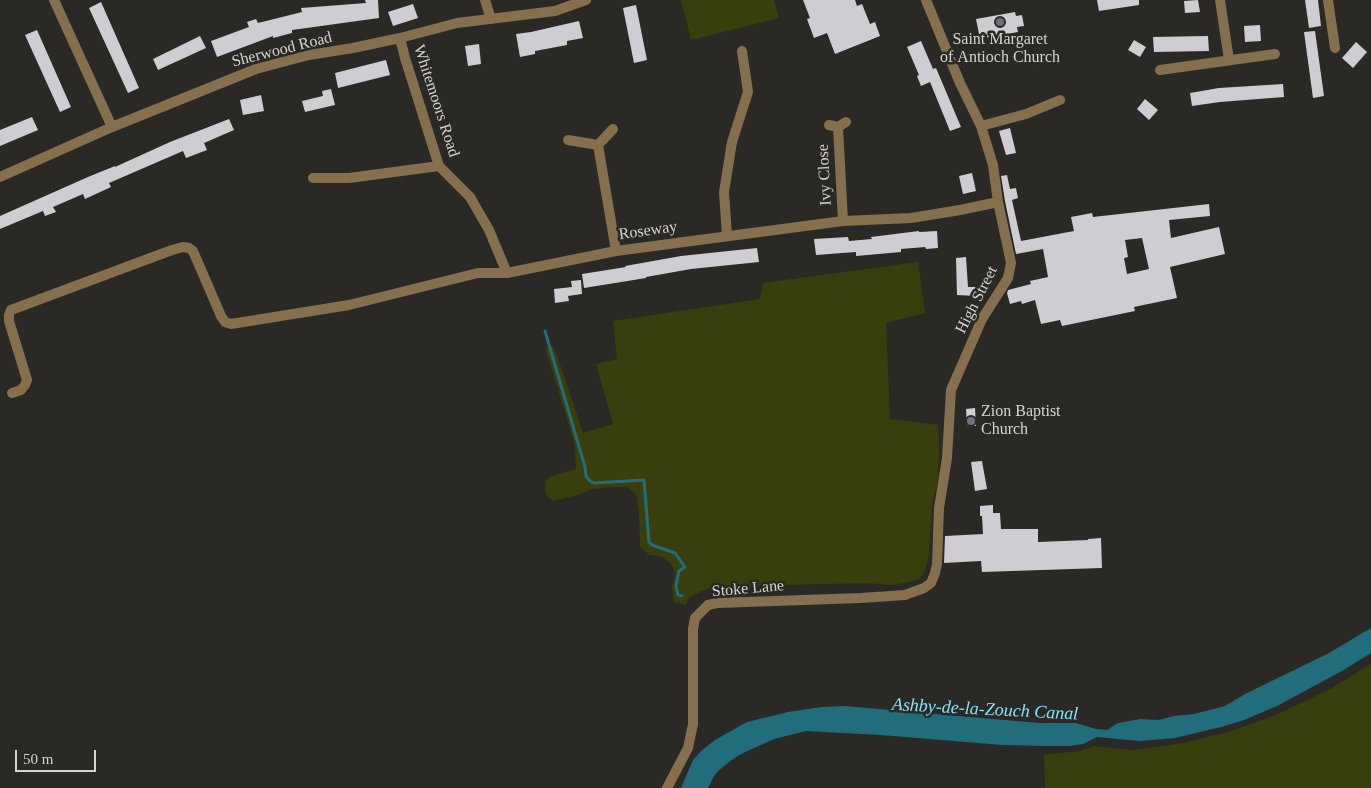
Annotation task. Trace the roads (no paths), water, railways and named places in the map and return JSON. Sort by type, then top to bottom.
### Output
[{"type":"street","points":[[54,0],[112,127]]},
{"type":"street","points":[[485,0],[491,19]]},
{"type":"street","name":"Sherwood Road","points":[[0,177],[112,127],[256,68],[309,55],[400,38],[457,23],[555,11],[586,0]]},
{"type":"street","name":"High Street","points":[[924,588],[931,583],[937,564],[939,508],[947,458],[951,390],[982,319],[1004,286],[1011,264],[998,202],[993,165],[981,126],[960,83],[927,0]]},
{"type":"street","points":[[1220,0],[1228,60]]},
{"type":"street","points":[[1328,0],[1335,48]]},
{"type":"street","name":"Whitemoors Road","points":[[400,38],[404,58],[439,166],[470,197],[489,230],[507,273]]},
{"type":"street","points":[[727,236],[724,192],[732,142],[748,92],[742,51]]},
{"type":"street","points":[[1160,70],[1275,54]]},
{"type":"street","points":[[981,126],[1026,114],[1060,100]]},
{"type":"street","name":"Ivy Close","points":[[838,125],[843,221]]},
{"type":"street","points":[[598,145],[613,129]]},
{"type":"street","points":[[568,140],[598,145]]},
{"type":"street","points":[[598,145],[616,251]]},
{"type":"street","points":[[313,178],[349,178],[439,166]]},
{"type":"street","name":"Roseway","points":[[12,393],[21,390],[27,380],[8,321],[8,315],[11,310],[183,247],[193,250],[225,322],[231,324],[349,305],[478,272],[507,273],[616,251],[843,221],[911,218],[998,202]]},
{"type":"street","name":"Stoke Lane","points":[[667,788],[688,748],[693,724],[692,629],[695,618],[708,605],[861,598],[905,594],[924,588]]},
{"type":"water","points":[[1371,628],[1371,653],[1342,671],[1277,706],[1244,720],[1175,738],[1140,741],[1097,737],[1083,744],[1043,746],[1002,745],[806,731],[774,739],[741,754],[718,771],[708,788],[681,788],[693,760],[715,740],[747,722],[788,712],[844,706],[1039,723],[1076,723],[1107,730],[1118,723],[1140,719],[1159,720],[1225,706],[1245,694],[1329,653]]},
{"type":"waterway","points":[[545,331],[586,476],[594,483],[644,480],[649,542],[652,545],[675,553],[685,567],[679,571],[676,586],[678,595],[682,596]]},
{"type":"place","name":"Saint Margaret of Antioch Church","points":[[1000,22]]},
{"type":"place","name":"Zion Baptist Church","points":[[971,421]]},
{"type":"water label","name":"Ashby-de-la-Zouch Canal","points":[[985,710]]}]
